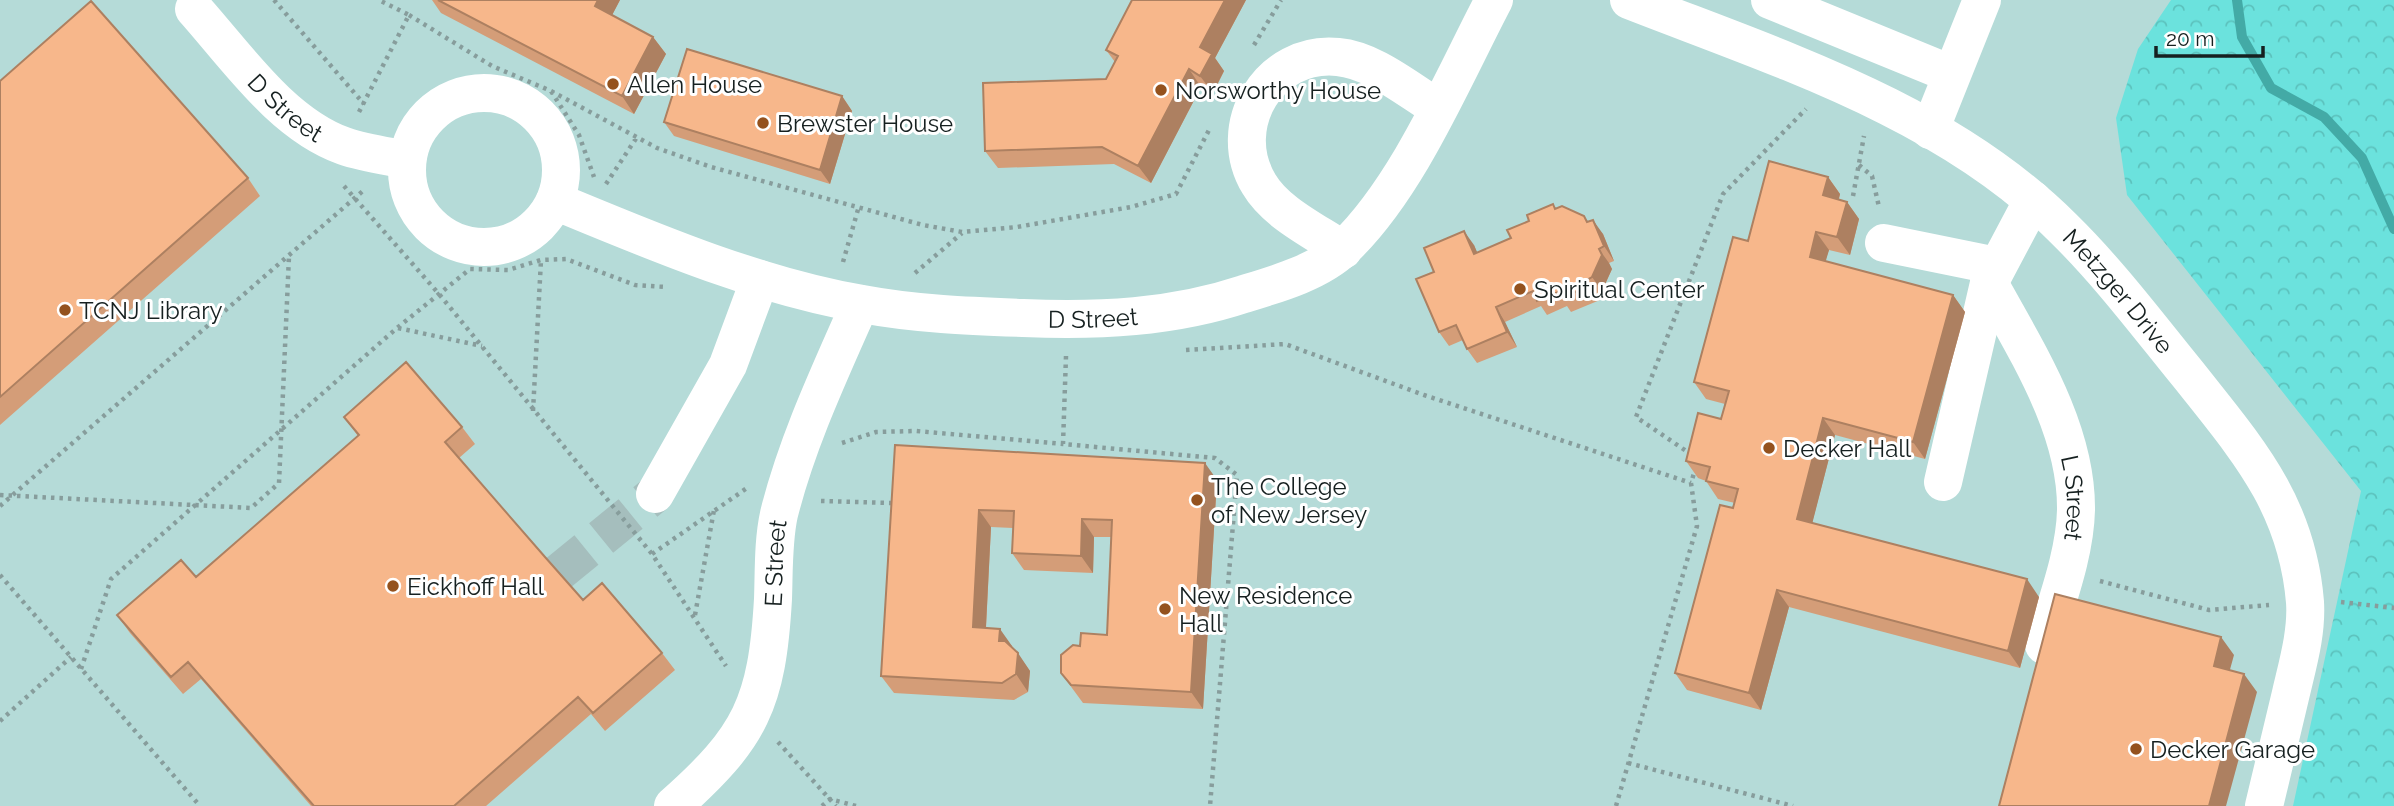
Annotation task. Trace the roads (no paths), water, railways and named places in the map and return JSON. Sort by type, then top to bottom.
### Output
[{"type":"street","name":"D Street","points":[[555,201],[719,266],[860,304],[934,314],[1066,320],[1123,318],[1223,301],[1308,270],[1343,250],[1388,195],[1494,0]]},
{"type":"street","name":"Metzger Drive","points":[[1629,0],[1829,78],[1930,130],[2004,177],[2064,228],[2157,336],[2244,445],[2268,479],[2284,513],[2300,573],[2305,622],[2264,806]]},
{"type":"street","points":[[1770,0],[1951,74]]},
{"type":"street","points":[[1930,130],[1982,0]]},
{"type":"street","name":"D Street","points":[[194,9],[279,103],[307,126],[344,146],[403,160]]},
{"type":"street","points":[[1343,250],[1278,206],[1259,186],[1248,162],[1245,135],[1251,109],[1265,86],[1285,69],[1311,58],[1339,57],[1366,65],[1438,107]]},
{"type":"street","points":[[493,93],[516,100],[537,113],[551,131],[560,154],[561,178],[555,201],[541,221],[522,237],[500,246],[475,247],[452,240],[432,227],[416,207],[403,160],[427,117],[458,98],[493,93]]},
{"type":"street","points":[[1943,482],[1993,274],[2033,200]]},
{"type":"street","points":[[1884,243],[1993,274]]},
{"type":"street","name":"L Street","points":[[1993,274],[2052,407],[2067,448],[2076,512],[2065,571],[2036,676]]},
{"type":"street","points":[[655,494],[728,365],[760,279]]},
{"type":"street","name":"E Street","points":[[673,806],[717,765],[740,736],[761,691],[770,654],[775,538],[779,514],[795,462],[860,304]]},
{"type":"waterway","points":[[2237,0],[2242,37],[2271,88],[2324,117],[2362,158],[2394,229]]},
{"type":"tunnel","points":[[557,574],[655,494]]},
{"type":"place","name":"Allen House","points":[[613,84]]},
{"type":"place","name":"Norsworthy House","points":[[1161,90]]},
{"type":"place","name":"Brewster House","points":[[763,123]]},
{"type":"place","name":"Spiritual Center","points":[[1520,289]]},
{"type":"place","name":"TCNJ Library","points":[[65,310]]},
{"type":"place","name":"Decker Hall","points":[[1769,448]]},
{"type":"place","name":"The College of New Jersey","points":[[1197,500]]},
{"type":"place","name":"Eickhoff Hall","points":[[393,586]]},
{"type":"place","name":"New Residence Hall","points":[[1165,609]]},
{"type":"place","name":"Decker Garage","points":[[2136,749]]}]
